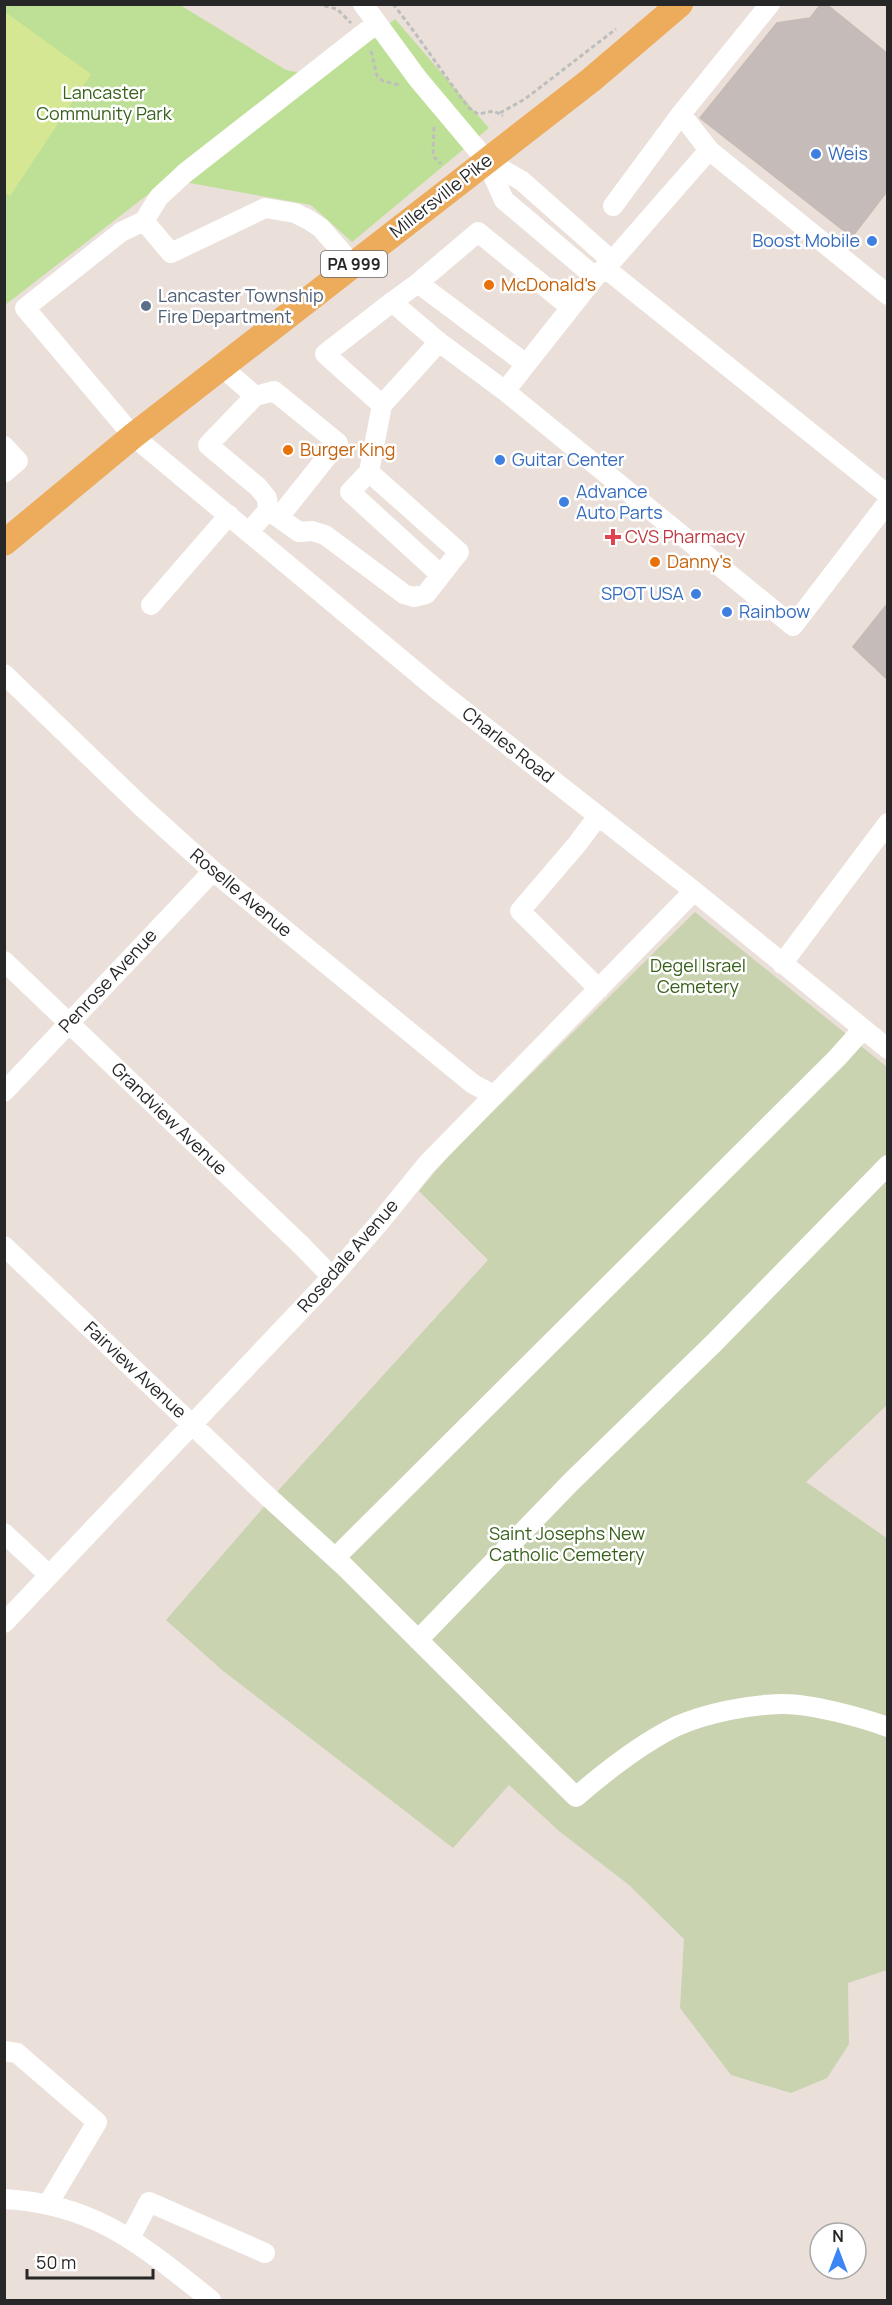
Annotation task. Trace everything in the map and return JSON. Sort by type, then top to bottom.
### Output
[{"type":"main road","name":"Millersville Pike","points":[[4,543],[133,436],[591,80],[680,4]]},
{"type":"street","points":[[363,4],[418,79],[486,160],[504,200],[604,268],[888,495]]},
{"type":"street","points":[[613,206],[681,114],[770,4]]},
{"type":"street","points":[[353,265],[321,228],[295,213],[265,208],[171,254],[144,221],[159,197],[184,173],[377,23]]},
{"type":"street","points":[[681,114],[709,150],[888,295]]},
{"type":"street","points":[[505,391],[570,308],[709,150]]},
{"type":"street","name":"Charles Road","points":[[144,221],[121,232],[25,308],[133,436],[440,691],[694,891],[863,1029],[885,1040]]},
{"type":"street","points":[[382,405],[325,354],[418,283],[478,232],[570,308]]},
{"type":"street","points":[[418,283],[526,364]]},
{"type":"street","points":[[392,302],[793,626],[888,501]]},
{"type":"street","points":[[439,342],[382,405],[369,472],[350,492],[441,575]]},
{"type":"street","points":[[222,367],[255,396]]},
{"type":"street","points":[[249,532],[273,513],[338,443],[274,391],[255,396],[208,445],[258,487],[267,498],[273,513],[299,531],[312,531],[325,535],[404,594],[414,597],[426,594],[459,552],[369,472]]},
{"type":"street","points":[[4,446],[18,461],[4,473]]},
{"type":"street","points":[[151,605],[229,515]]},
{"type":"street","name":"Roselle Avenue","points":[[4,674],[142,807],[213,871],[473,1084],[494,1095]]},
{"type":"street","points":[[598,816],[520,911],[599,989]]},
{"type":"street","points":[[782,964],[888,823]]},
{"type":"street","name":"Penrose Avenue","points":[[4,1092],[213,871]]},
{"type":"street","name":"Rosedale Avenue","points":[[4,1623],[332,1277],[426,1164],[694,891]]},
{"type":"street","name":"Grandview Avenue","points":[[4,961],[302,1245],[332,1277]]},
{"type":"street","points":[[335,1558],[604,1292],[863,1029]]},
{"type":"street","points":[[418,1640],[571,1482],[714,1343],[888,1165]]},
{"type":"street","name":"Fairview Avenue","points":[[4,1246],[335,1558],[576,1797],[632,1754],[677,1726],[725,1712],[781,1704],[853,1716],[888,1727]]},
{"type":"street","points":[[4,1533],[48,1574]]},
{"type":"street","points":[[4,2051],[17,2054],[97,2121],[48,2204]]},
{"type":"street","points":[[4,2199],[48,2204],[81,2213],[130,2238],[211,2301]]},
{"type":"street","points":[[130,2238],[149,2202],[265,2253]]},
{"type":"path","points":[[317,4],[337,9],[355,28]]},
{"type":"path","points":[[393,4],[469,108],[478,114],[501,114],[525,99],[616,29]]},
{"type":"path","points":[[371,48],[377,76],[383,81],[408,88]]},
{"type":"path","points":[[435,122],[433,156],[441,164]]},
{"type":"green space","name":"Lancaster Community Park","points":[[5,5],[180,5],[286,70],[301,72],[316,70],[345,57],[395,19],[489,128],[352,242],[311,205],[168,179],[5,305]]},
{"type":"green space","points":[[5,12],[91,74],[10,196],[4,192]]},
{"type":"green space","name":"Saint Josephs New Catholic Cemetery","points":[[695,912],[887,1067],[887,1405],[806,1482],[888,1539],[887,1970],[848,1983],[849,2044],[827,2078],[791,2093],[731,2075],[680,2008],[684,1939],[629,1885],[559,1831],[509,1785],[453,1848],[222,1670],[166,1620],[276,1493],[488,1260],[419,1191],[451,1153]]},
{"type":"building","name":"Weis","points":[[821,4],[826,4],[888,54],[888,190],[852,237],[700,118],[777,23],[810,18]]},
{"type":"building","points":[[888,603],[888,680],[853,647]]},
{"type":"place","name":"Weis","points":[[816,154]]},
{"type":"place","name":"Boost Mobile","points":[[872,241]]},
{"type":"place","name":"McDonald's","points":[[489,285]]},
{"type":"place","name":"Lancaster Township Fire Department","points":[[146,306]]},
{"type":"place","name":"Burger King","points":[[288,450]]},
{"type":"place","name":"Guitar Center","points":[[500,460]]},
{"type":"place","name":"Advance Auto Parts","points":[[564,502]]},
{"type":"place","name":"CVS Pharmacy","points":[[613,537]]},
{"type":"place","name":"Danny's","points":[[655,562]]},
{"type":"place","name":"SPOT USA","points":[[696,594]]},
{"type":"place","name":"Rainbow","points":[[727,612]]},
{"type":"park label","name":"Degel Israel Cemetery","points":[[698,976]]}]
